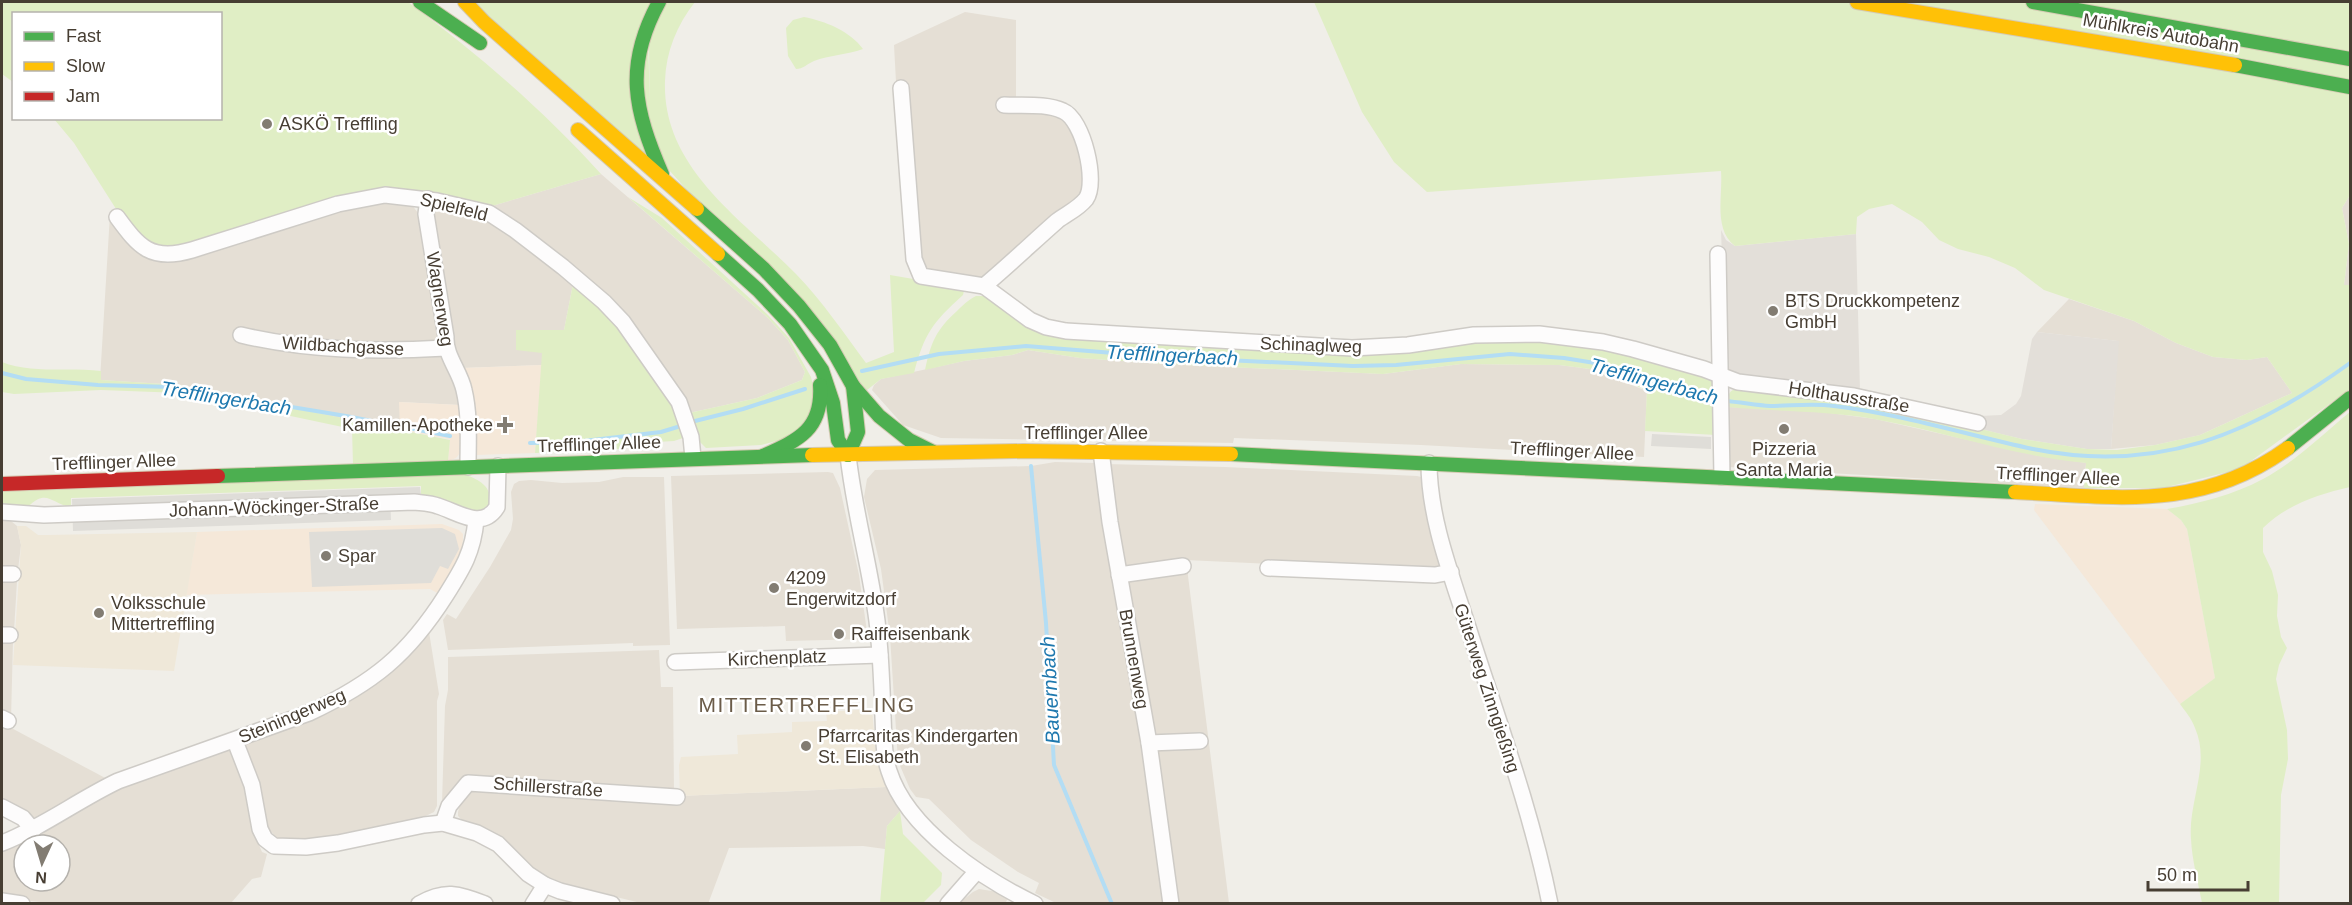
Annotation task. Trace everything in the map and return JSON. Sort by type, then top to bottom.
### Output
[{"type":"main road","points":[[420,2],[484,47],[443,2]]},
{"type":"main road","points":[[465,2],[484,22],[790,293],[832,348],[852,385],[880,419],[916,444],[933,452]]},
{"type":"main road","points":[[659,2],[647,24],[639,47],[636,93],[645,134],[666,181]]},
{"type":"main road","name":"Mühlkreis Autobahn","points":[[1857,2],[2209,60],[2350,87]]},
{"type":"main road","name":"Mühlkreis Autobahn","points":[[2032,2],[2350,59]]},
{"type":"main road","points":[[567,121],[758,290],[790,324],[822,369],[829,387],[838,440],[848,455]]},
{"type":"main road","points":[[763,456],[795,442],[815,422],[822,403],[811,352]]},
{"type":"main road","points":[[848,455],[858,432],[852,385]]},
{"type":"main road","name":"Trefflinger Allee","points":[[2,484],[693,458],[933,452],[1101,451],[1240,454],[1429,467],[1722,477],[2112,498],[2169,496],[2209,488],[2255,470],[2298,442],[2350,398]]},
{"type":"street","points":[[901,88],[916,269],[921,276],[931,279],[984,286],[1059,219],[1086,199],[1090,189],[1090,176],[1082,136],[1066,112],[1054,108],[1004,105]]},
{"type":"street","name":"Spielfeld","points":[[117,216],[142,248],[154,254],[172,254],[188,252],[360,198],[385,195],[428,199],[489,213],[563,267],[604,302],[623,322],[673,391],[691,437],[693,458]]},
{"type":"street","name":"Wagnerweg","points":[[428,199],[426,214],[446,348],[464,389],[468,467]]},
{"type":"street","points":[[1718,254],[1722,477]]},
{"type":"street","name":"Schinaglweg","points":[[984,286],[1030,320],[1046,327],[1066,331],[1352,348],[1408,345],[1474,335],[1539,334],[1603,342],[1633,349],[1720,382]]},
{"type":"street","name":"Wildbachgasse","points":[[242,335],[287,344],[336,349],[392,351],[446,348]]},
{"type":"street","name":"Holthausstraße","points":[[1720,382],[1813,390],[1888,402],[1978,423]]},
{"type":"street","name":"Brunnenweg","points":[[1101,451],[1106,499],[1149,743],[1172,903]]},
{"type":"street","points":[[848,455],[853,495],[874,594],[888,771],[896,789],[923,823],[948,849],[977,872],[1004,889],[1035,903]]},
{"type":"street","points":[[476,520],[489,516],[497,507],[498,466]]},
{"type":"street","name":"Güterweg Zinngießing","points":[[1429,467],[1433,506],[1451,572],[1533,833],[1550,903]]},
{"type":"street","name":"Johann-Wöckinger-Straße","points":[[2,512],[44,515],[414,502],[430,503],[476,520]]},
{"type":"street","name":"Steiningerweg","points":[[2,843],[33,830],[101,789],[282,724],[358,688],[392,664],[429,620],[465,566],[473,545],[476,520]]},
{"type":"street","points":[[1119,575],[1183,566]]},
{"type":"street","points":[[1268,568],[1435,575],[1451,572]]},
{"type":"street","name":"Kirchenplatz","points":[[675,662],[880,655]]},
{"type":"street","points":[[236,741],[252,784],[260,829],[274,846],[306,847],[338,843],[442,823],[477,833],[498,844],[528,874],[545,885],[612,903]]},
{"type":"street","points":[[1149,743],[1200,741]]},
{"type":"street","name":"Schillerstraße","points":[[442,823],[449,806],[468,783],[677,797]]},
{"type":"street","points":[[2,807],[23,819],[33,830]]},
{"type":"street","points":[[948,903],[977,872]]},
{"type":"street","points":[[533,903],[545,885]]},
{"type":"street","points":[[419,903],[442,893],[462,895],[485,903]]},
{"type":"street","points":[[2,901],[22,903]]},
{"type":"shaded area","points":[[965,12],[1016,20],[1016,102],[997,102],[997,111],[1046,111],[1066,117],[1081,145],[1084,194],[991,271],[981,277],[968,279],[942,277],[921,267],[904,82],[896,82],[894,45]]},
{"type":"shaded area","points":[[601,174],[768,318],[788,340],[805,372],[802,380],[757,398],[689,413],[622,315],[485,208]]},
{"type":"shaded area","points":[[2350,195],[2350,285],[2344,285],[2349,244],[2342,208]]},
{"type":"shaded area","points":[[389,201],[412,205],[421,217],[442,337],[435,341],[433,355],[444,358],[457,387],[460,405],[400,402],[400,430],[180,385],[100,380],[110,214],[138,253],[157,259],[334,211]]},
{"type":"shaded area","points":[[440,209],[489,219],[573,284],[564,330],[542,353],[542,365],[462,368],[455,357],[431,218],[434,211]]},
{"type":"shaded area","points":[[1721,230],[1726,240],[1735,246],[1856,234],[1860,391],[1747,378],[1726,370]]},
{"type":"shaded area","points":[[2069,299],[2134,321],[2176,343],[2213,357],[2247,360],[2267,357],[2292,393],[2200,435],[2155,445],[2111,449],[2118,341],[2037,332]]},
{"type":"shaded area","points":[[2037,332],[2119,341],[2111,449],[2087,449],[2022,439],[1976,428],[1979,416],[2001,415],[2016,404],[2021,396],[2032,339]]},
{"type":"shaded area","points":[[1028,350],[1080,358],[1163,364],[1383,374],[1461,364],[1559,365],[1590,369],[1647,391],[1644,457],[1234,438],[1233,443],[941,438],[903,425],[872,390],[881,379],[964,361],[1012,355]]},
{"type":"shaded area","points":[[542,365],[535,453],[477,455],[462,368]]},
{"type":"shaded area","points":[[399,402],[460,405],[460,453],[456,458],[448,461],[450,439],[400,430]]},
{"type":"shaded area","points":[[1728,407],[1807,410],[1875,419],[2035,455],[2086,463],[2084,488],[1728,467]]},
{"type":"shaded area","points":[[1652,434],[1711,437],[1711,449],[1651,446]]},
{"type":"shaded area","points":[[1055,462],[1097,463],[1143,737],[1167,903],[1056,903],[1035,893],[1039,883],[1018,872],[971,840],[929,799],[916,797],[898,761],[890,636],[881,569],[864,497],[867,479],[875,470],[1031,466]]},
{"type":"shaded area","points":[[1106,464],[1225,467],[1421,477],[1442,559],[1438,568],[1429,571],[1186,560],[1229,903],[1176,903]]},
{"type":"shaded area","points":[[833,473],[840,488],[859,575],[868,639],[786,641],[785,626],[677,629],[671,476]]},
{"type":"shaded area","points":[[623,477],[664,477],[670,645],[633,646],[633,643],[448,650],[443,620],[447,614],[456,619],[511,530],[513,519],[511,492],[514,484],[531,480],[562,483],[599,482]]},
{"type":"shaded area","points":[[420,487],[421,495],[390,496],[391,520],[73,531],[72,499]]},
{"type":"shaded area","points":[[2035,504],[2167,509],[2181,520],[2187,529],[2215,678],[2180,704],[2034,510]]},
{"type":"shaded area","points":[[2,520],[11,521],[17,526],[21,545],[18,570],[2,570]]},
{"type":"shaded area","name":"Spar","points":[[442,524],[459,530],[463,534],[463,540],[461,553],[439,594],[430,589],[186,595],[197,532]]},
{"type":"shaded area","name":"Volksschule Mittertreffling","points":[[17,526],[26,526],[38,535],[197,532],[174,671],[13,665],[21,545]]},
{"type":"shaded area","points":[[442,528],[455,534],[459,549],[448,569],[440,566],[431,583],[312,587],[309,532]]},
{"type":"shaded area","points":[[2,581],[17,581],[14,631],[2,630]]},
{"type":"shaded area","points":[[429,632],[439,694],[437,701],[437,806],[434,812],[415,821],[328,839],[282,840],[275,836],[268,828],[244,745],[330,709],[409,653]]},
{"type":"shaded area","points":[[2,640],[13,641],[11,719],[2,714]]},
{"type":"shaded area","points":[[659,650],[661,687],[673,687],[674,793],[480,776],[442,803],[448,657]]},
{"type":"shaded area","name":"Pfarrcaritas Kindergarten St. Elisabeth","points":[[872,709],[876,754],[886,787],[680,796],[681,757],[738,754],[737,735],[792,732],[792,722],[827,721],[826,712]]},
{"type":"shaded area","points":[[2,723],[109,780],[38,818],[31,817],[2,802]]},
{"type":"shaded area","points":[[233,749],[251,797],[256,838],[262,852],[267,854],[261,877],[252,879],[231,903],[60,904],[2,898],[2,848],[12,843],[12,893],[72,893],[72,833],[31,833],[123,785]]},
{"type":"shaded area","points":[[886,787],[900,811],[887,826],[885,849],[863,846],[729,848],[708,904],[641,903],[570,886],[536,872],[478,826],[463,821],[458,816],[460,804],[469,792],[477,789],[680,796]]},
{"type":"shaded area","points":[[979,889],[998,892],[1008,898],[1006,902],[1009,903],[958,904]]},
{"type":"green space","name":"ASKÖ Treffling","points":[[2,2],[408,2],[509,83],[601,174],[485,208],[423,192],[405,189],[385,190],[175,248],[152,246],[125,223],[74,143],[55,120],[222,120],[222,12],[12,12],[12,81],[2,74]]},
{"type":"green space","points":[[473,2],[652,2],[647,11],[652,164]]},
{"type":"green space","points":[[667,2],[695,2],[674,39],[666,70],[668,112],[676,140],[691,166],[709,189],[806,284],[866,363],[894,352],[890,275],[960,287],[964,291],[963,295],[937,321],[926,338],[914,373],[881,379],[867,390],[669,170],[650,131],[649,39]]},
{"type":"green space","points":[[1314,2],[2350,2],[2350,195],[2342,208],[2349,244],[2344,285],[2350,285],[2350,389],[2240,469],[2163,488],[2084,488],[2086,463],[2032,455],[1901,424],[1837,414],[1728,407],[1729,394],[1738,388],[1894,408],[2022,439],[2087,449],[2117,450],[2155,445],[2200,435],[2292,393],[2267,357],[2247,360],[2213,357],[2176,343],[2134,321],[2044,290],[2015,268],[1989,257],[1958,249],[1939,240],[1922,222],[1892,204],[1869,209],[1857,217],[1856,234],[1735,246],[1728,239],[1721,221],[1721,171],[1427,192],[1394,162],[1362,112]]},
{"type":"green space","points":[[804,17],[836,28],[851,37],[863,49],[820,59],[796,69],[788,56],[786,28],[793,20]]},
{"type":"green space","points":[[628,197],[662,218],[768,315],[789,338],[811,377],[814,390],[813,411],[808,420],[788,438],[761,445],[706,448],[696,438],[689,413],[757,398],[802,380],[805,372],[788,340],[768,318]]},
{"type":"green space","points":[[573,284],[611,317],[673,400],[686,437],[674,441],[639,443],[621,449],[535,453],[542,353],[516,350],[516,330],[564,330]]},
{"type":"green space","points":[[976,296],[992,299],[1044,331],[1451,344],[1519,339],[1585,345],[1670,365],[1708,378],[1714,383],[1716,435],[1645,431],[1647,390],[1590,369],[1559,365],[1461,364],[1383,374],[1163,364],[1080,358],[1028,350],[1012,355],[964,361],[925,370],[932,344],[939,331],[961,307]]},
{"type":"green space","points":[[2,362],[26,368],[101,371],[101,380],[180,385],[450,440],[448,461],[353,465],[352,429],[181,393],[101,390],[14,394],[2,392]]},
{"type":"green space","points":[[2350,412],[2350,487],[2327,493],[2292,507],[2263,528],[2263,552],[2272,571],[2278,595],[2277,616],[2281,637],[2287,648],[2279,665],[2276,679],[2287,730],[2288,759],[2281,795],[2279,903],[2202,903],[2191,839],[2201,756],[2195,728],[2180,704],[2215,678],[2187,529],[2181,520],[2167,509],[2216,498],[2263,479],[2297,456]]},
{"type":"green space","points":[[466,475],[476,479],[487,488],[490,503],[481,511],[464,510],[437,497],[421,495],[421,486],[71,498],[71,507],[45,498],[34,501],[28,507],[2,504],[2,490]]},
{"type":"green space","points":[[900,811],[903,834],[942,873],[941,885],[923,903],[880,903],[887,826]]},
{"type":"waterway","name":"Trefflingerbach","points":[[862,371],[939,354],[1026,346],[1164,357],[1353,366],[1396,365],[1510,354],[1564,358],[1601,364],[1671,390],[1717,401]]},
{"type":"waterway","name":"Trefflingerbach","points":[[1725,401],[1770,406],[1834,406],[1909,419],[2033,449],[2078,455],[2121,456],[2162,452],[2201,442],[2239,428],[2276,410],[2350,363]]},
{"type":"waterway","name":"Trefflingerbach","points":[[2,373],[26,379],[98,385],[172,387],[450,436]]},
{"type":"waterway","name":"Trefflingerbach","points":[[691,422],[743,409],[805,389]]},
{"type":"waterway","name":"Trefflingerbach","points":[[530,443],[575,442],[661,432],[684,425]]},
{"type":"waterway","name":"Bauernbach","points":[[1031,466],[1046,623],[1054,765],[1112,904]]},
{"type":"traffic: fast","points":[[420,2],[480,43]]},
{"type":"traffic: fast","points":[[659,2],[641,47],[637,67],[637,88],[645,129],[662,174]]},
{"type":"traffic: fast","points":[[2033,2],[2350,59]]},
{"type":"traffic: fast","points":[[2235,65],[2350,87]]},
{"type":"traffic: fast","points":[[697,209],[764,269],[799,306],[830,345],[853,386],[879,416],[909,440],[933,452]]},
{"type":"traffic: fast","points":[[718,254],[758,290],[790,324],[822,370],[833,403],[838,440],[848,455]]},
{"type":"traffic: fast","points":[[763,456],[798,438],[813,423],[820,400],[820,385]]},
{"type":"traffic: fast","points":[[848,455],[858,432],[853,386]]},
{"type":"traffic: fast","points":[[2288,448],[2350,398]]},
{"type":"traffic: fast","points":[[1231,454],[2015,492]]},
{"type":"traffic: fast","points":[[218,476],[812,455]]},
{"type":"traffic: slow","points":[[465,2],[484,22],[697,209]]},
{"type":"traffic: slow","points":[[1857,2],[2235,65]]},
{"type":"traffic: slow","points":[[578,130],[718,254]]},
{"type":"traffic: slow","points":[[2015,492],[2123,497],[2156,496],[2190,491],[2222,483],[2255,468],[2288,448]]},
{"type":"traffic: slow","points":[[812,455],[1023,451],[1231,454]]},
{"type":"traffic: jam","points":[[2,484],[218,476]]},
{"type":"place","name":"ASKÖ Treffling","points":[[267,124]]},
{"type":"place","name":"BTS Druckkompetenz GmbH","points":[[1773,311]]},
{"type":"place","name":"Kamillen-Apotheke","points":[[505,425]]},
{"type":"place","name":"Pizzeria Santa Maria","points":[[1784,429]]},
{"type":"place","name":"Spar","points":[[326,556]]},
{"type":"place","name":"4209 Engerwitzdorf","points":[[774,588]]},
{"type":"place","name":"Volksschule Mittertreffling","points":[[99,613]]},
{"type":"place","name":"Raiffeisenbank","points":[[839,634]]},
{"type":"place","name":"Pfarrcaritas Kindergarten St. Elisabeth","points":[[806,746]]},
{"type":"district","name":"MITTERTREFFLING","points":[[807,704]]}]
